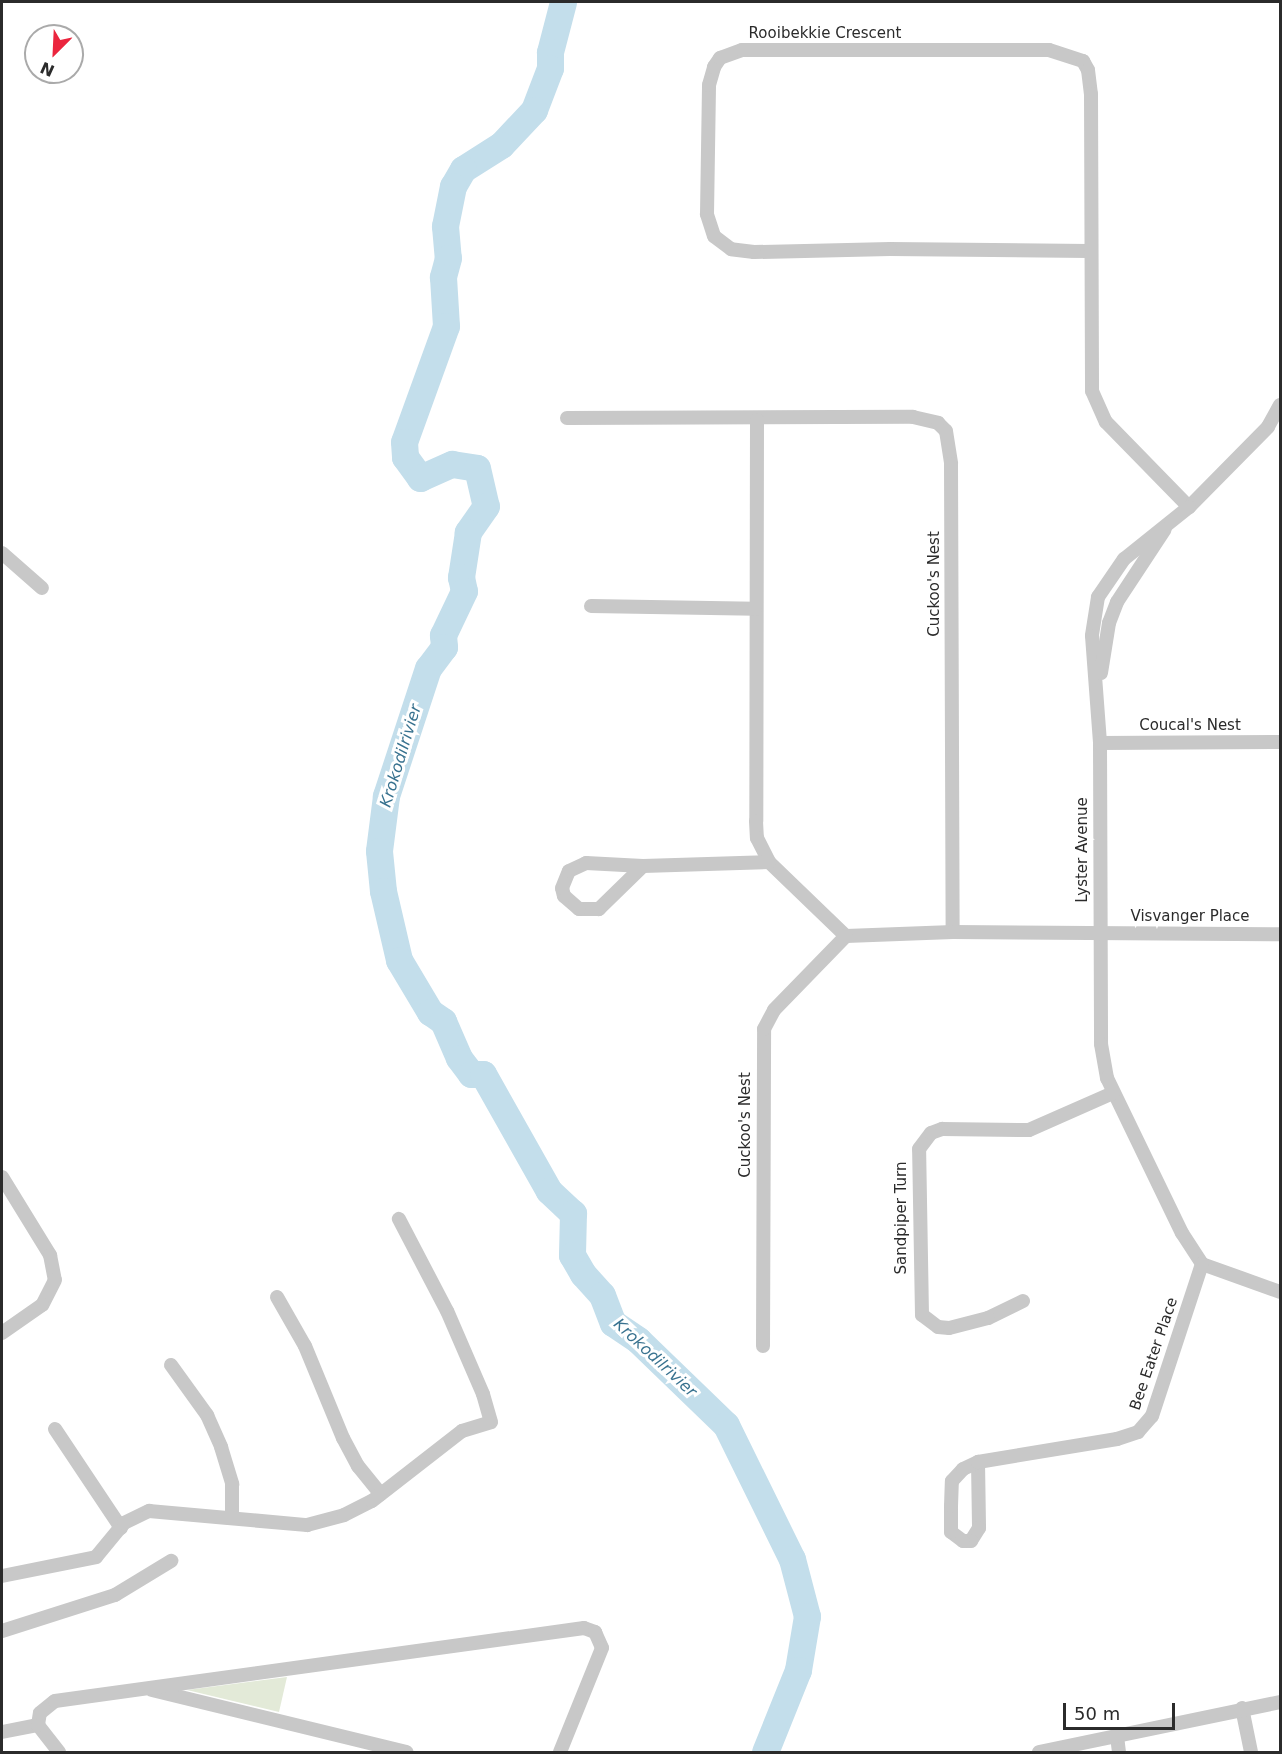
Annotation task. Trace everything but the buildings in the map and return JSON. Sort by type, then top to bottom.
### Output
[{"type":"street","name":"Rooibekkie Crescent","points":[[1089,251],[890,249],[754,252],[731,249],[714,236],[707,214],[709,85],[714,67],[720,58],[742,50],[1049,50],[1072,55],[1083,62],[1090,80],[1089,251],[1092,391],[1096,407],[1128,446],[1189,507]]},
{"type":"street","name":"Lyster Avenue","points":[[1203,1264],[1182,1233],[1113,1093],[1101,1044],[1100,743],[1092,636],[1098,597],[1124,559],[1189,507],[1268,427],[1281,405]]},
{"type":"street","name":"Cuckoo's Nest","points":[[567,418],[757,420],[913,417],[938,423],[946,430],[951,464],[953,932]]},
{"type":"street","points":[[757,420],[755,609],[757,838],[769,862],[846,936],[953,932],[1100,933]]},
{"type":"street","points":[[1098,696],[1113,612],[1168,525]]},
{"type":"street","points":[[2,553],[42,588]]},
{"type":"street","points":[[591,606],[755,609]]},
{"type":"street","name":"Coucal's Nest","points":[[1100,743],[1281,742]]},
{"type":"street","points":[[643,866],[599,909],[579,909],[564,896],[565,878],[575,866],[608,862],[643,866],[769,862]]},
{"type":"street","name":"Visvanger Place","points":[[1100,933],[1281,934]]},
{"type":"street","name":"Cuckoo's Nest","points":[[764,1346],[764,1029],[774,1010],[846,936]]},
{"type":"street","name":"Sandpiper Turn","points":[[1023,1301],[988,1318],[949,1328],[938,1327],[922,1315],[919,1149],[931,1133],[942,1129],[1029,1130],[1113,1093]]},
{"type":"street","points":[[2,1178],[50,1255],[55,1280],[42,1305],[2,1333]]},
{"type":"street","points":[[2,1575],[96,1557],[133,1516],[149,1511],[307,1525],[344,1515],[381,1494],[462,1431],[491,1422],[483,1394],[447,1311],[399,1220]]},
{"type":"street","points":[[1203,1264],[1281,1292]]},
{"type":"street","name":"Bee Eater Place","points":[[978,1462],[980,1528],[971,1541],[963,1541],[951,1532],[952,1481],[963,1469],[978,1462],[1117,1439],[1138,1432],[1152,1416],[1203,1264]]},
{"type":"street","points":[[277,1297],[305,1346],[343,1438],[358,1466],[381,1494]]},
{"type":"street","points":[[171,1365],[207,1415],[221,1447],[232,1484],[232,1517]]},
{"type":"street","points":[[55,1429],[121,1528]]},
{"type":"street","points":[[2,1631],[115,1595],[171,1561]]},
{"type":"street","points":[[59,1752],[38,1725],[40,1713],[55,1701],[584,1628],[595,1632],[602,1648],[560,1752]]},
{"type":"street","points":[[144,1688],[407,1752]]},
{"type":"street","points":[[1039,1752],[1242,1708],[1281,1702]]},
{"type":"street","points":[[1242,1708],[1251,1752]]},
{"type":"street","points":[[2,1732],[38,1725]]},
{"type":"street","points":[[1117,1736],[1119,1752]]},
{"type":"green space","points":[[287,1677],[279,1712],[187,1690]]},
{"type":"waterway","name":"Krokodilrivier","points":[[563,2],[550,52],[550,68],[534,110],[501,145],[463,169],[453,186],[445,226],[448,258],[443,277],[446,326],[404,442],[405,457],[420,478],[452,464],[477,468],[486,506],[468,532],[461,577],[464,591],[443,635],[444,647],[428,668],[386,796],[379,851],[383,891],[399,960],[430,1012],[443,1021],[459,1058],[471,1074],[483,1074],[549,1191],[573,1213],[572,1255],[583,1274],[602,1295],[613,1323],[638,1340],[726,1425],[792,1559],[807,1616],[798,1670],[765,1752]]}]
